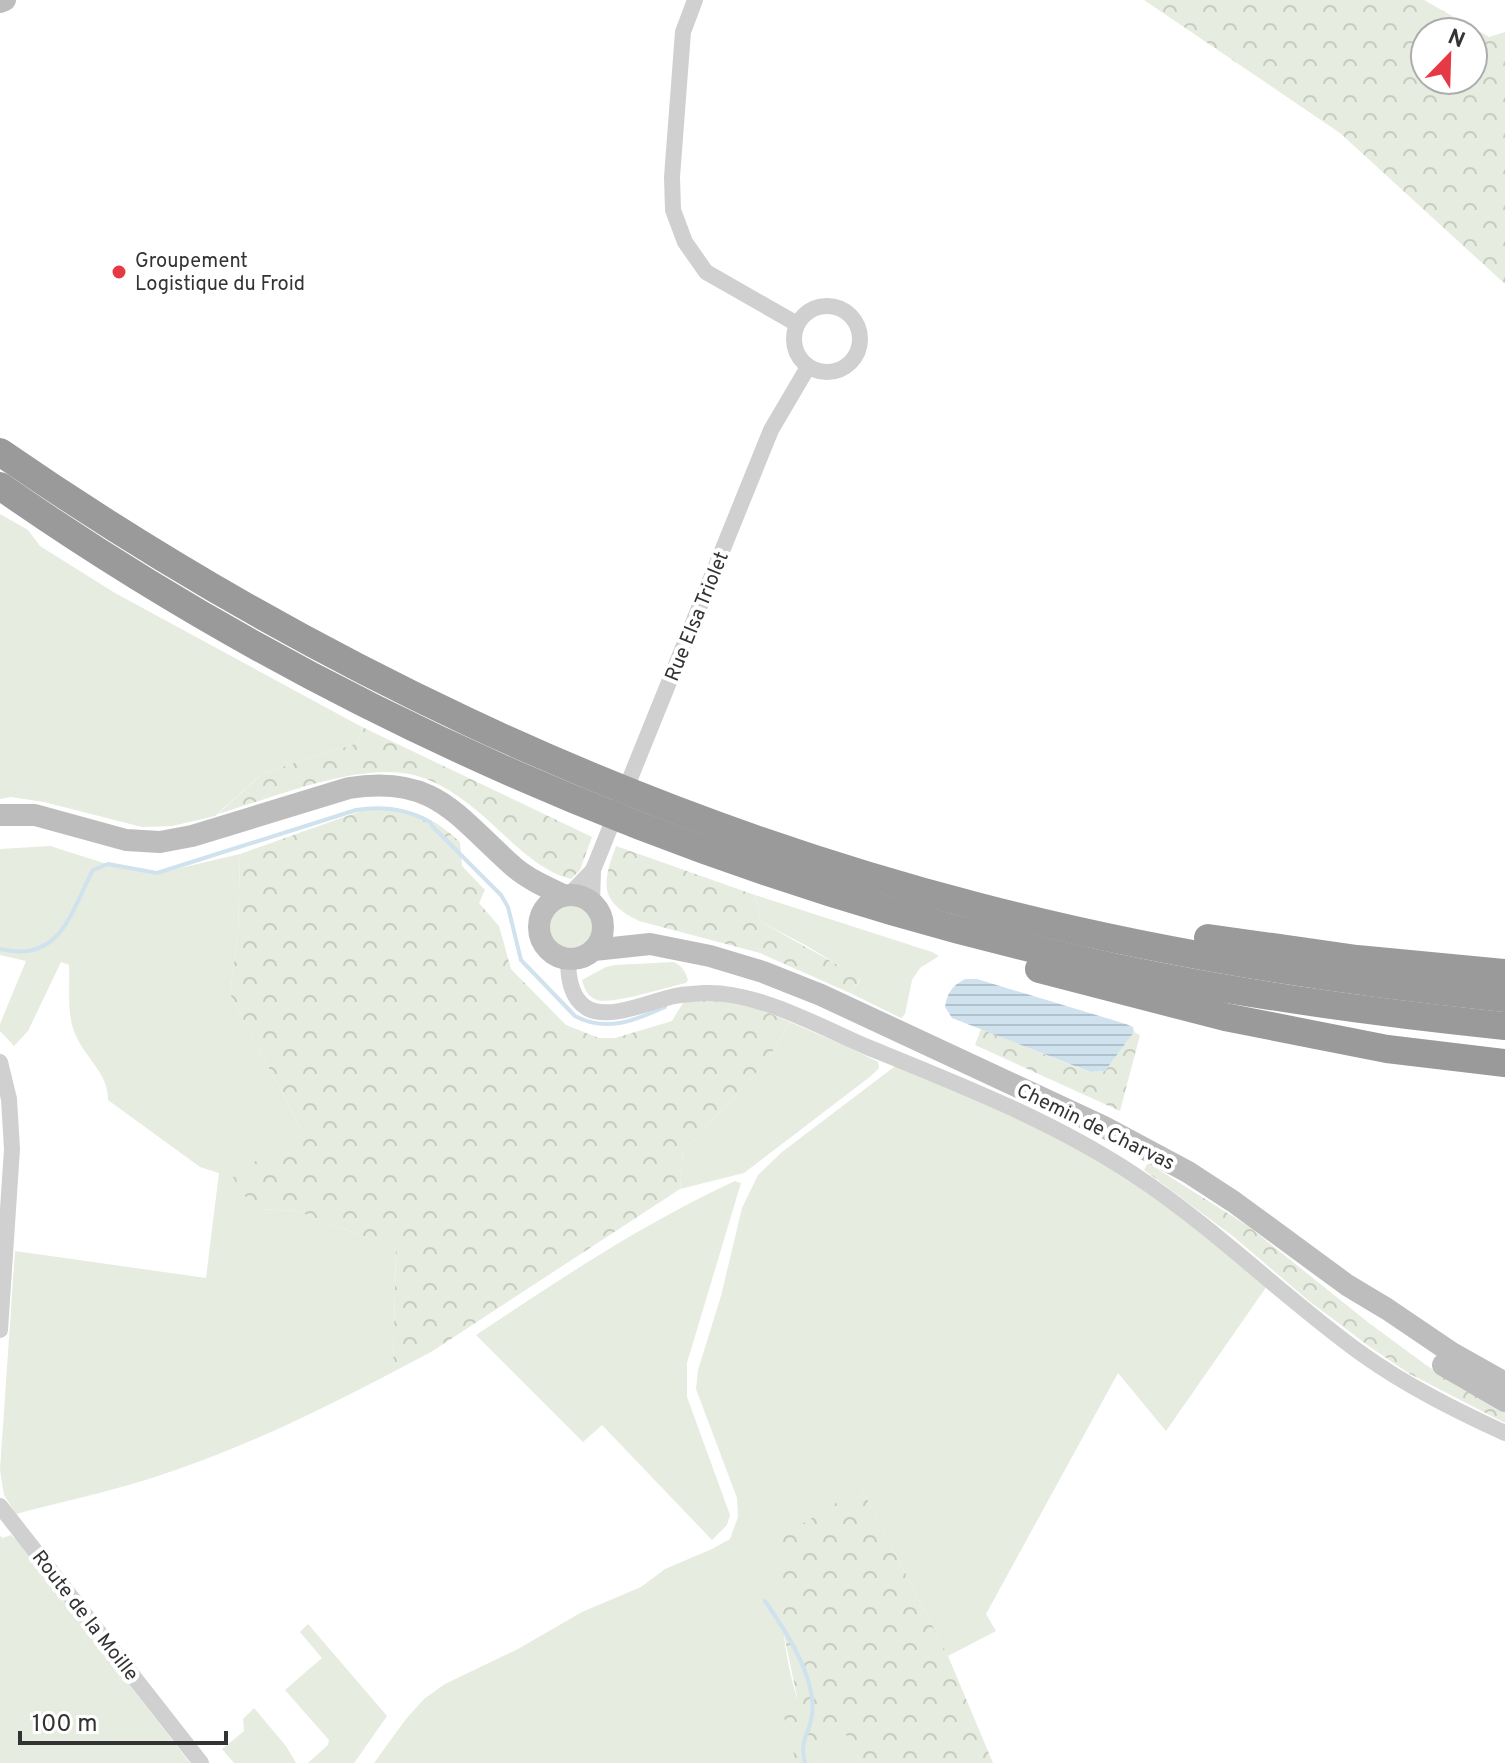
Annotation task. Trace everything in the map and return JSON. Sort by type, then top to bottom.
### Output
[{"type":"highway","points":[[0,452],[127,537],[272,622],[389,684],[536,753],[757,839],[888,882],[1054,926],[1267,967],[1505,998]]},
{"type":"highway","points":[[0,486],[190,608],[360,700],[447,743],[599,810],[710,852],[869,905],[1070,958],[1208,986],[1370,1011],[1505,1026]]},
{"type":"highway","points":[[1054,926],[1070,913],[1274,948],[1505,973]]},
{"type":"highway","points":[[937,924],[948,943],[1088,983],[1225,1017],[1387,1049],[1505,1063]]},
{"type":"highway","points":[[1387,1049],[1403,1059],[1505,1077]]},
{"type":"street","points":[[695,0],[683,32],[672,177],[673,210],[685,242],[706,272],[797,324]]},
{"type":"street","points":[[829,305],[844,309],[856,320],[861,335],[859,351],[853,361],[843,369],[832,372],[819,372],[808,367],[795,348],[793,336],[797,324],[813,308],[829,305]]},
{"type":"street","name":"Rue Elsa Triolet","points":[[566,895],[593,870],[771,430],[808,367]]},
{"type":"street","points":[[0,815],[35,815],[126,840],[160,842],[192,836],[349,788],[397,786],[425,793],[450,807],[517,869],[566,895],[583,897],[597,910],[602,938],[594,950],[582,957],[568,959],[547,949],[541,939],[540,917],[517,869]]},
{"type":"street","name":"Rue Elsa Triolet","points":[[593,870],[597,910]]},
{"type":"street","points":[[540,917],[552,900],[566,895]]},
{"type":"street","name":"Chemin de Charvas","points":[[597,910],[650,944]]},
{"type":"street","name":"Chemin de Charvas","points":[[594,950],[650,944],[735,963],[790,982],[1113,1132],[1208,1184],[1347,1285],[1452,1353],[1505,1383]]},
{"type":"street","points":[[568,959],[568,979],[576,997],[584,1007],[597,1012],[627,1009],[676,995],[709,993],[747,999],[893,1057],[1051,1128],[1131,1173],[1200,1221],[1363,1355],[1423,1393],[1505,1433]]},
{"type":"street","points":[[0,1062],[7,1088],[12,1131],[3,1235],[0,1330]]},
{"type":"street","points":[[1347,1285],[1379,1319],[1443,1365],[1505,1401]]},
{"type":"street","name":"Route de la Moille","points":[[2,1516],[66,1588],[201,1763]]},
{"type":"green space","points":[[1144,0],[1424,0],[1452,16],[1409,16],[1409,96],[1489,96],[1489,37],[1505,32],[1505,284],[1340,133]]},
{"type":"green space","points":[[0,514],[28,530],[40,546],[115,593],[362,727],[358,743],[263,773],[215,816],[172,826],[142,827],[44,802],[11,797],[0,799]]},
{"type":"green space","points":[[362,727],[592,837],[580,870],[571,879],[558,875],[524,852],[459,797],[442,786],[414,775],[392,772],[342,777],[218,814],[263,773],[358,743]]},
{"type":"green space","points":[[382,808],[425,817],[460,842],[462,866],[485,890],[479,903],[499,926],[511,969],[566,1025],[599,1038],[615,1038],[672,1021],[686,998],[739,1003],[790,1022],[767,1061],[683,1152],[680,1189],[431,1352],[393,1372],[396,1249],[297,1211],[262,1209],[242,1194],[233,1177],[301,1129],[230,994],[238,934],[240,854],[361,811]]},
{"type":"green space","points":[[50,846],[107,864],[159,873],[240,854],[238,934],[230,994],[301,1129],[234,1177],[262,1209],[297,1211],[396,1249],[393,1372],[305,1416],[214,1456],[135,1483],[16,1514],[4,1495],[0,1470],[15,1251],[206,1278],[219,1173],[200,1167],[108,1100],[104,1081],[73,1028],[69,1005],[69,965],[61,962],[28,1031],[14,1046],[0,1031],[0,1024],[26,961],[0,955],[0,849]]},
{"type":"green space","points":[[616,846],[755,895],[761,922],[861,978],[850,993],[760,953],[639,921],[626,914],[610,898],[607,890],[608,871]]},
{"type":"green space","points":[[755,895],[939,956],[920,968],[912,980],[905,1014],[901,1018],[850,993],[861,979],[761,922]]},
{"type":"green space","points":[[571,904],[587,911],[594,927],[587,943],[571,950],[555,943],[548,927],[555,911]]},
{"type":"green space","points":[[673,962],[684,971],[688,980],[686,983],[626,998],[597,1000],[587,992],[582,980],[615,965]]},
{"type":"green space","points":[[790,1022],[878,1062],[879,1068],[744,1173],[680,1189],[683,1152],[767,1061]]},
{"type":"green space","points":[[981,1029],[1089,1072],[1105,1071],[1134,1032],[1140,1035],[1120,1111],[975,1045]]},
{"type":"green space","points":[[899,1066],[1023,1120],[1094,1158],[1161,1203],[1267,1286],[1166,1431],[1118,1373],[986,1614],[996,1631],[948,1656],[861,1487],[784,1603],[788,1663],[817,1763],[374,1763],[406,1719],[424,1699],[445,1684],[518,1649],[582,1612],[641,1587],[665,1569],[730,1539],[738,1517],[737,1498],[696,1389],[698,1370],[721,1296],[742,1208],[758,1175],[782,1152]]},
{"type":"green space","points":[[1148,1163],[1248,1226],[1426,1365],[1459,1387],[1505,1411],[1505,1423],[1410,1374],[1370,1347],[1309,1301],[1234,1237],[1144,1170]]},
{"type":"green space","points":[[735,1181],[741,1183],[687,1363],[687,1397],[730,1515],[727,1525],[712,1540],[602,1425],[583,1442],[476,1335],[635,1233]]},
{"type":"green space","points":[[861,1487],[948,1656],[993,1763],[861,1763],[840,1723],[829,1722],[817,1763],[796,1762],[784,1717],[797,1697],[782,1625],[784,1603],[780,1538]]},
{"type":"green space","points":[[11,1535],[190,1763],[0,1763],[0,1536]]},
{"type":"green space","points":[[308,1624],[387,1716],[354,1763],[308,1763],[328,1745],[329,1740],[285,1690],[322,1658],[300,1632]]},
{"type":"green space","points":[[254,1708],[296,1763],[234,1763],[222,1749],[244,1731],[243,1719]]},
{"type":"green space","points":[[828,1722],[840,1722],[861,1763],[817,1763]]},
{"type":"water","points":[[965,979],[977,979],[1126,1024],[1133,1027],[1134,1032],[1105,1071],[1090,1072],[952,1018],[945,1007],[947,998],[953,987]]},
{"type":"waterway","points":[[0,949],[21,952],[37,949],[50,941],[70,917],[93,870],[108,864],[157,873],[356,810],[375,808],[403,811],[430,822],[501,895],[508,907],[521,960],[575,1016],[598,1024],[621,1023],[665,1007]]},
{"type":"waterway","points":[[765,1601],[798,1655],[810,1686],[812,1715],[804,1743],[805,1763]]},
{"type":"place","name":"Groupement Logistique du Froid","points":[[119,272]]}]
